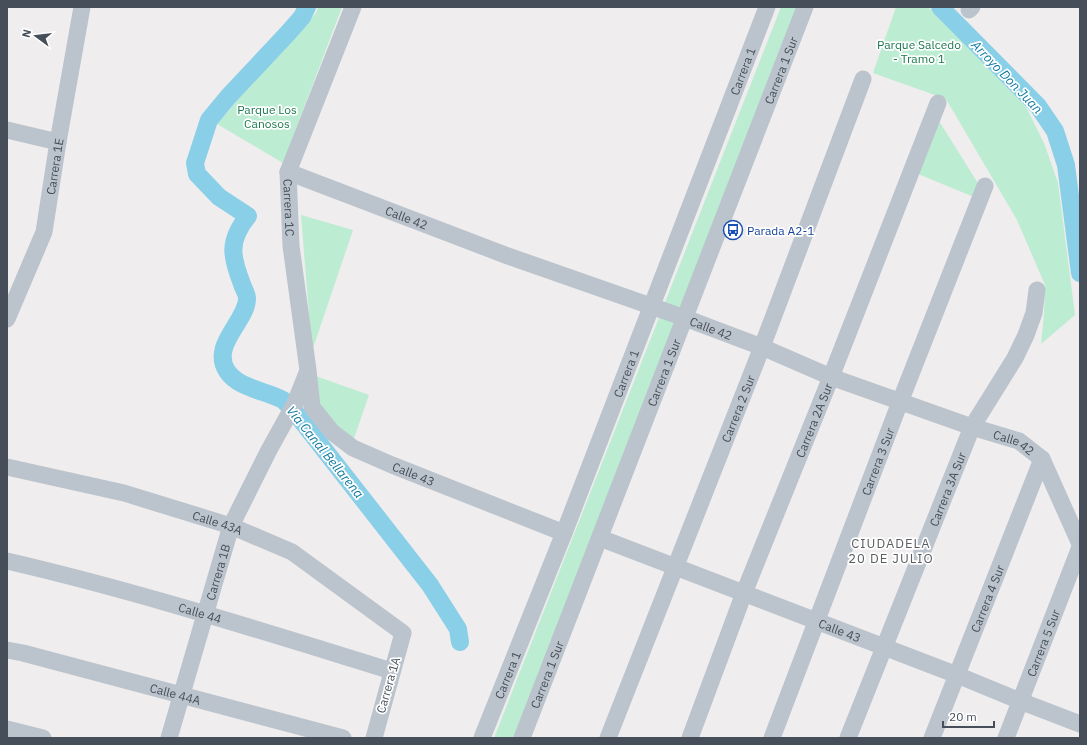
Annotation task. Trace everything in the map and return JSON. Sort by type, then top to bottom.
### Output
[{"type":"street","name":"Carrera 1E","points":[[7,319],[44,232],[82,7]]},
{"type":"street","name":"Carrera 1C","points":[[308,370],[291,246],[288,172],[353,7]]},
{"type":"street","name":"Carrera 1","points":[[482,738],[564,533],[768,7]]},
{"type":"street","name":"Carrera 1 Sur","points":[[522,738],[805,7]]},
{"type":"street","name":"Carrera 2 Sur","points":[[608,738],[762,347],[863,79]]},
{"type":"street","name":"Carrera 2A Sur","points":[[690,738],[744,593],[831,377],[938,103]]},
{"type":"street","points":[[7,130],[58,142]]},
{"type":"street","name":"Calle 42","points":[[288,172],[508,256],[652,306],[762,347],[831,377],[972,427],[1019,441],[1042,459],[1080,546]]},
{"type":"street","name":"Carrera 3 Sur","points":[[772,738],[815,621],[985,186]]},
{"type":"street","name":"Carrera 3A Sur","points":[[848,738],[972,427],[1016,358],[1034,313],[1037,290]]},
{"type":"street","name":"Carrera 1B","points":[[169,738],[231,526],[291,410],[308,370]]},
{"type":"street","name":"Calle 43","points":[[308,370],[312,407],[332,432],[353,448],[564,533]]},
{"type":"street","name":"Carrera 4 Sur","points":[[932,738],[1042,459]]},
{"type":"street","name":"Calle 43A","points":[[7,467],[124,493],[231,526],[292,552],[403,633]]},
{"type":"street","name":"Calle 43","points":[[600,538],[957,675],[1080,724]]},
{"type":"street","name":"Carrera 5 Sur","points":[[1006,738],[1080,546]]},
{"type":"street","name":"Calle 44","points":[[7,562],[47,571],[205,614],[392,671]]},
{"type":"street","name":"Carrera 1A","points":[[374,738],[403,633]]},
{"type":"street","name":"Calle 44A","points":[[7,650],[182,694],[343,738]]},
{"type":"street","points":[[7,729],[43,738]]},
{"type":"green space","name":"Parque Los Canosos","points":[[318,7],[342,7],[283,163],[217,124],[316,13]]},
{"type":"green space","points":[[781,7],[796,7],[515,738],[494,738]]},
{"type":"green space","name":"Parque Salcedo - Tramo 1","points":[[896,7],[928,7],[1026,107],[1044,143],[1058,183],[1075,315],[1041,344],[1045,285],[1017,220],[946,99],[873,73]]},
{"type":"green space","points":[[939,121],[979,185],[974,197],[918,174]]},
{"type":"green space","points":[[301,215],[353,230],[312,351]]},
{"type":"green space","points":[[313,375],[369,395],[353,441],[316,406]]},
{"type":"waterway","name":"Via Canal Bellarena","points":[[307,7],[302,17],[228,97],[209,120],[195,163],[197,174],[219,197],[248,216],[237,233],[233,249],[235,265],[247,296],[246,306],[226,342],[223,352],[223,361],[227,371],[238,382],[283,400],[294,411],[430,585],[458,629],[460,642]]},
{"type":"waterway","name":"Arroyo Don Juan","points":[[940,7],[1038,106],[1055,131],[1066,165],[1080,273]]},
{"type":"place","name":"Parada A2-1","points":[[733,230]]},
{"type":"district","name":"CIUDADELA 20 DE JULIO","points":[[891,550]]}]
